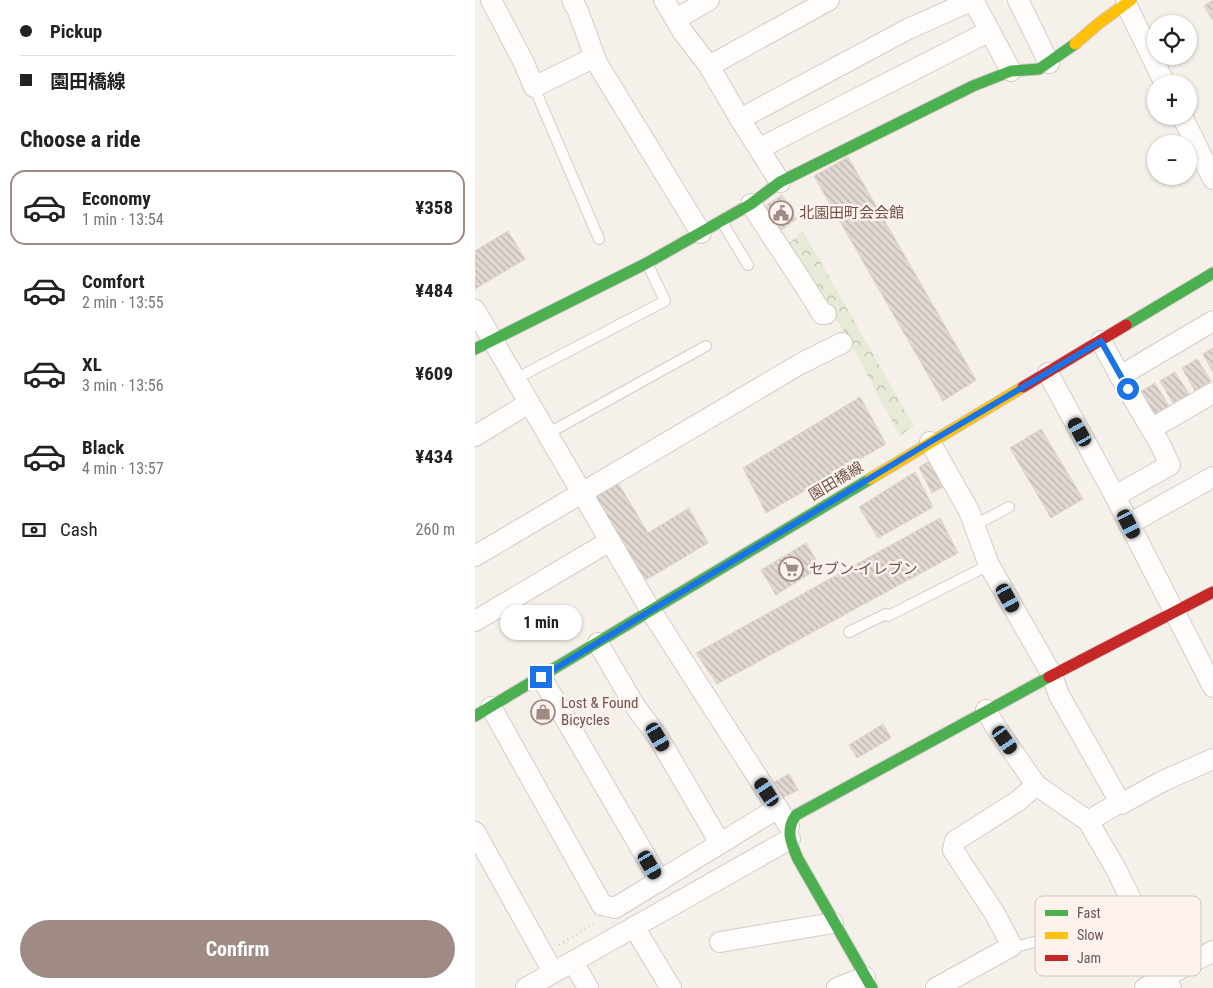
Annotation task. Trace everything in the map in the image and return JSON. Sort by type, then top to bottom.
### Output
[{"type":"street","points":[[491,0],[524,63],[534,87],[595,57]]},
{"type":"street","points":[[572,0],[607,82],[619,98],[701,233]]},
{"type":"street","points":[[664,0],[683,32],[709,66],[780,182]]},
{"type":"street","points":[[676,19],[709,0]]},
{"type":"street","points":[[709,66],[829,0]]},
{"type":"street","points":[[740,119],[908,29],[973,0],[1011,71]]},
{"type":"street","points":[[1018,0],[1049,63]]},
{"type":"street","points":[[483,344],[647,263],[751,204],[780,182],[890,126],[973,86],[1011,71],[1039,69],[1066,51],[1128,2],[1161,75]]},
{"type":"street","points":[[759,148],[989,32]]},
{"type":"street","points":[[1186,125],[1213,179]]},
{"type":"street","points":[[751,204],[777,246],[802,280],[822,314],[827,314]]},
{"type":"street","name":"園田橋線","points":[[483,712],[930,442],[1213,274]]},
{"type":"street","points":[[475,310],[483,344],[515,379],[651,611],[778,808],[798,860],[868,983],[837,988]]},
{"type":"street","points":[[1120,376],[1213,321]]},
{"type":"street","points":[[1101,341],[1170,465],[1115,496]]},
{"type":"street","points":[[475,556],[800,364],[842,343]]},
{"type":"street","points":[[1048,373],[1115,496],[1213,687]]},
{"type":"street","points":[[1151,429],[1213,393]]},
{"type":"street","points":[[475,436],[529,403]]},
{"type":"street","points":[[930,442],[969,511],[989,565],[1051,675],[1059,695],[1121,804]]},
{"type":"street","points":[[1129,524],[1213,477]]},
{"type":"street","points":[[475,621],[610,541]]},
{"type":"street","points":[[525,988],[548,963],[573,962],[789,833],[791,821],[801,811],[1051,675],[1213,592]]},
{"type":"street","points":[[598,643],[635,706],[658,737],[720,843]]},
{"type":"street","points":[[541,677],[660,881]]},
{"type":"street","points":[[986,710],[1036,785],[1088,821],[1129,896]]},
{"type":"street","points":[[483,712],[602,905],[607,907],[615,908],[778,808]]},
{"type":"street","points":[[1088,821],[1163,781],[1213,759]]},
{"type":"street","points":[[936,988],[1012,946],[995,914],[953,850],[955,841],[1017,801],[1036,785]]},
{"type":"street","points":[[475,832],[548,963]]},
{"type":"street","points":[[720,942],[833,923]]},
{"type":"street","points":[[634,927],[671,988]]},
{"type":"street","points":[[1201,959],[1213,951]]},
{"type":"street","points":[[573,962],[588,988]]},
{"type":"street","points":[[1145,988],[1168,982]]},
{"type":"lane","points":[[534,87],[599,239]]},
{"type":"lane","points":[[722,221],[748,265]]},
{"type":"lane","points":[[515,379],[665,301],[647,263]]},
{"type":"lane","points":[[547,434],[706,346]]},
{"type":"lane","points":[[975,525],[1009,507]]},
{"type":"lane","points":[[849,632],[886,614],[888,616],[989,565]]},
{"type":"lane","points":[[1012,946],[1034,942]]},
{"type":"path","points":[[548,963],[607,916],[607,907]]},
{"type":"green space","points":[[803,231],[914,426],[900,436],[842,328],[787,245]]},
{"type":"building","points":[[1213,0],[1213,20],[1204,6]]},
{"type":"building","points":[[848,157],[976,380],[943,401],[814,176]]},
{"type":"building","name":"北園田町会会館","points":[[782,195],[796,219],[780,231],[765,206]]},
{"type":"building","points":[[508,231],[525,259],[475,289],[475,251]]},
{"type":"building","points":[[1213,348],[1213,372],[1203,354]]},
{"type":"building","points":[[1197,359],[1211,381],[1195,391],[1182,368]]},
{"type":"building","points":[[1175,372],[1189,394],[1173,403],[1160,381]]},
{"type":"building","points":[[1155,383],[1169,406],[1153,415],[1140,392]]},
{"type":"building","points":[[860,397],[886,444],[766,513],[743,468]]},
{"type":"building","points":[[1041,429],[1083,499],[1051,518],[1010,448]]},
{"type":"building","points":[[935,458],[948,484],[932,493],[919,467]]},
{"type":"building","points":[[915,472],[933,507],[878,538],[859,507]]},
{"type":"building","points":[[617,481],[648,533],[689,508],[708,543],[644,581],[593,495]]},
{"type":"building","points":[[940,518],[958,553],[717,684],[696,653]]},
{"type":"building","name":"セブン-イレブン","points":[[806,543],[820,567],[776,595],[761,570]]},
{"type":"building","points":[[541,704],[544,708],[549,705],[556,718],[541,726],[531,709]]},
{"type":"building","points":[[883,724],[891,738],[857,758],[849,745]]},
{"type":"building","points":[[789,774],[798,790],[782,798],[774,782]]},
{"type":"traffic: fast","points":[[475,349],[647,263],[751,204],[780,182],[973,86],[1011,71],[1039,69],[1075,44]]},
{"type":"traffic: fast","points":[[1126,325],[1213,273]]},
{"type":"traffic: fast","points":[[475,716],[870,479]]},
{"type":"traffic: fast","points":[[872,988],[798,859],[790,837],[791,826],[796,815],[1049,677]]},
{"type":"traffic: slow","points":[[1075,44],[1098,24],[1131,0]]},
{"type":"traffic: slow","points":[[870,479],[1023,387]]},
{"type":"traffic: jam","points":[[1023,387],[1126,325]]},
{"type":"traffic: jam","points":[[1049,677],[1213,592]]},
{"type":"place","name":"北園田町会会館","points":[[781,213]]},
{"type":"place","name":"セブン-イレブン","points":[[791,569]]},
{"type":"place","name":"Lost & Found Bicycles","points":[[543,712]]},
{"type":"route","points":[[541,677],[1101,341],[1128,389]]}]
